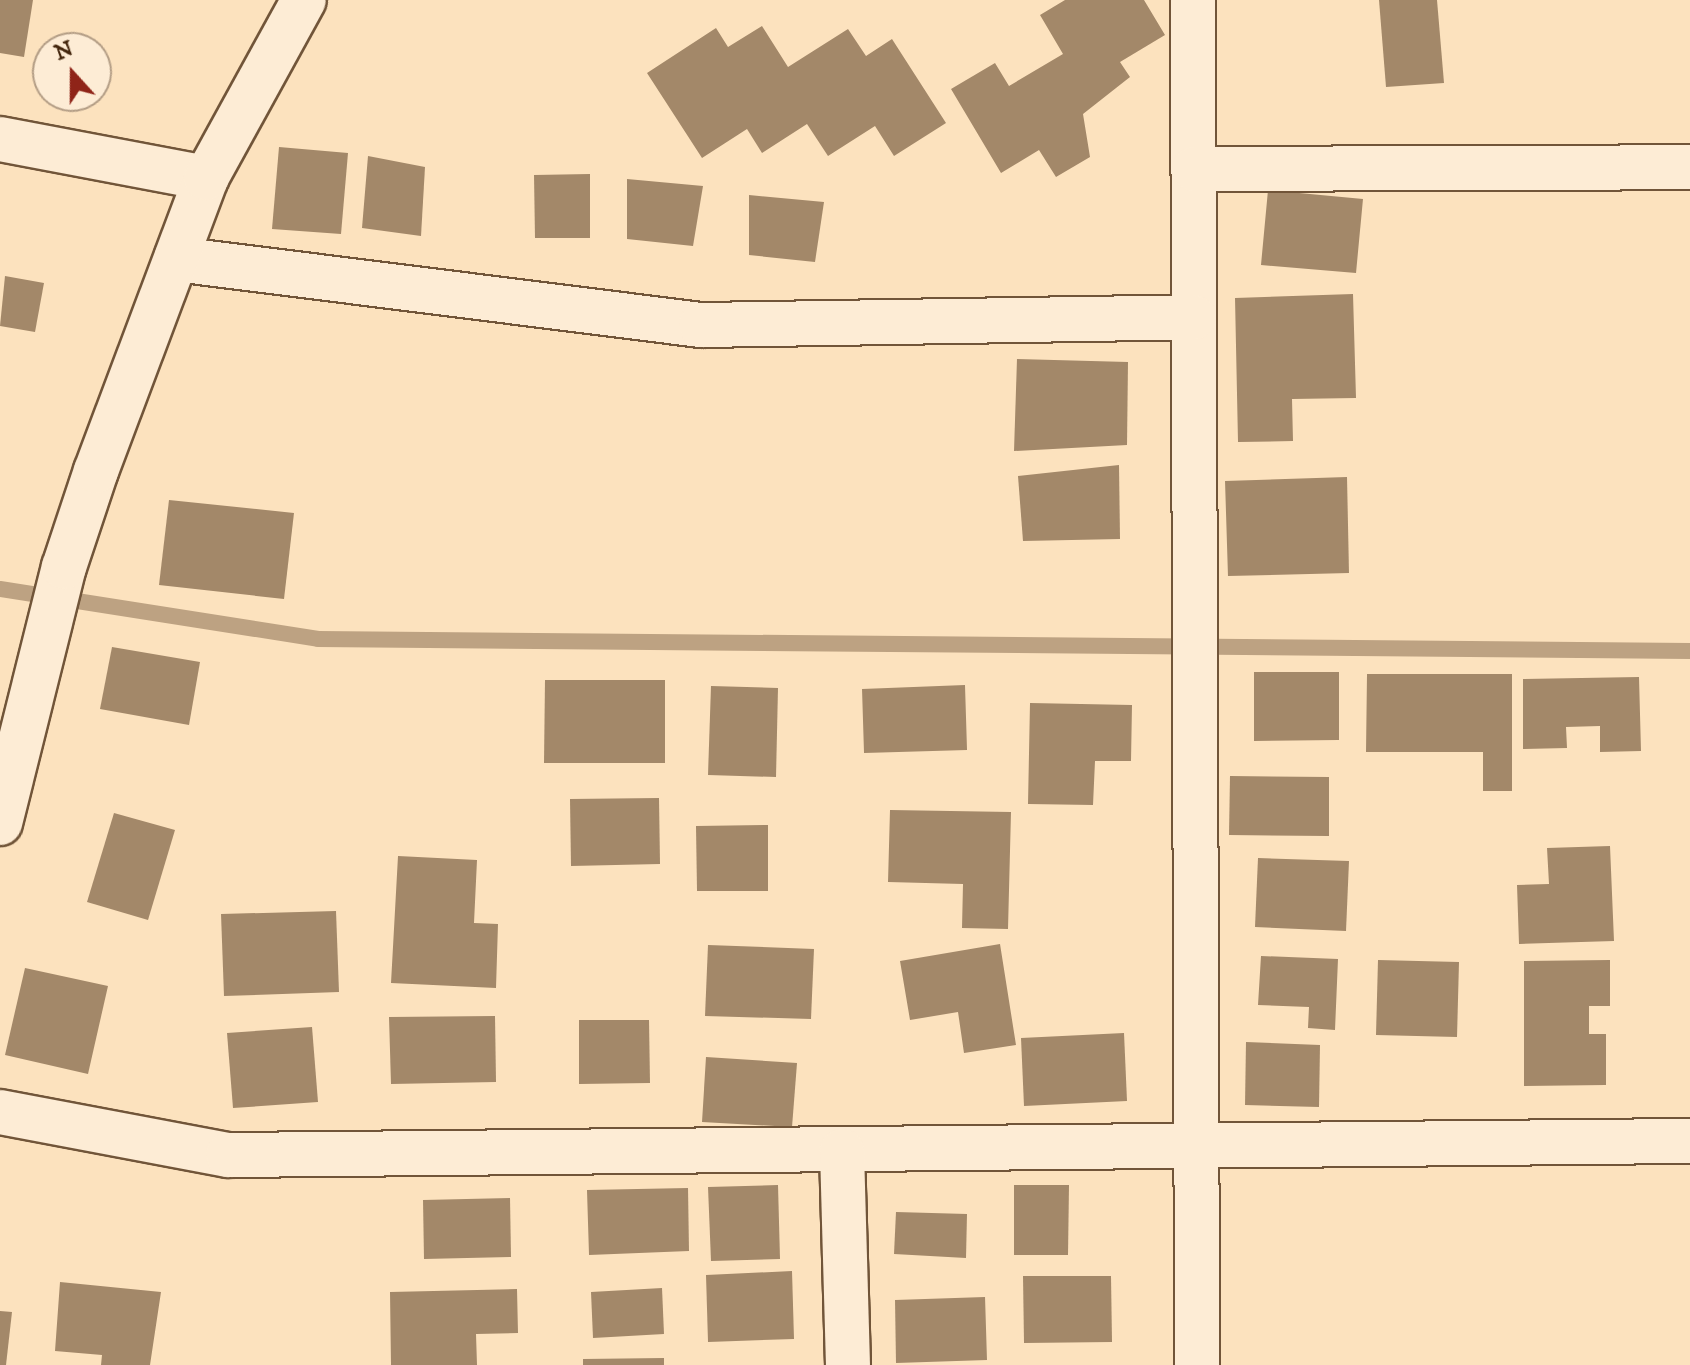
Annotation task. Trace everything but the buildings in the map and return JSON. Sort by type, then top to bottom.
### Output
[{"type":"street","points":[[0,823],[64,567],[176,259],[206,178],[304,0]]},
{"type":"street","points":[[1193,0],[1197,1365]]},
{"type":"street","points":[[0,139],[206,178]]},
{"type":"street","points":[[1194,169],[1690,167]]},
{"type":"street","points":[[176,259],[701,325],[1194,317]]},
{"type":"street","points":[[0,1112],[228,1155],[1690,1141]]},
{"type":"street","points":[[842,1151],[848,1365]]},
{"type":"waterway","points":[[0,589],[318,639],[1690,651]]}]
